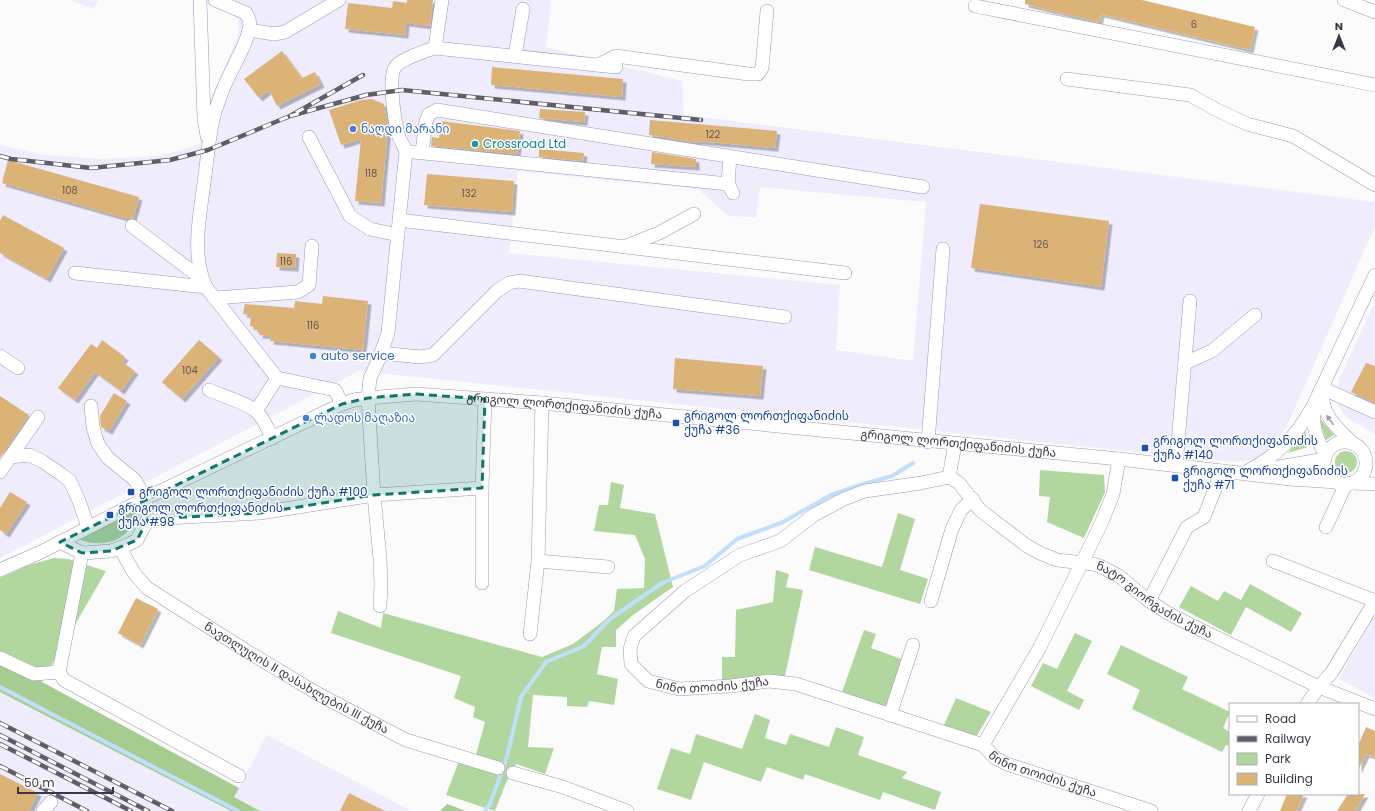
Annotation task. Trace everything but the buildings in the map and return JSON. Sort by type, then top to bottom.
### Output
[{"type":"street","points":[[200,0],[204,118],[209,146]]},
{"type":"street","points":[[215,0],[246,13],[250,21],[249,30],[240,53],[224,85],[215,113],[209,146],[197,240],[198,261],[204,282],[214,298],[277,378],[335,390],[342,404]]},
{"type":"street","points":[[249,30],[274,34],[285,32],[339,0]]},
{"type":"street","points":[[435,48],[442,0]]},
{"type":"street","points":[[1344,0],[1375,12]]},
{"type":"street","points":[[975,6],[1375,86]]},
{"type":"street","points":[[514,56],[523,9]]},
{"type":"street","points":[[598,65],[616,56],[748,74],[758,74],[762,68],[767,11]]},
{"type":"street","points":[[380,606],[380,559],[374,495],[368,398],[370,378],[388,333],[406,151],[399,137],[391,91],[392,72],[396,66],[424,51],[435,48],[616,67]]},
{"type":"street","points":[[1067,79],[1190,95],[1247,124],[1293,136],[1375,186]]},
{"type":"street","points":[[422,152],[426,121],[429,114],[437,110],[923,187]]},
{"type":"street","points":[[309,137],[350,216],[370,229],[398,235]]},
{"type":"street","points":[[406,151],[731,189],[730,157]]},
{"type":"street","points":[[624,247],[659,233],[694,214]]},
{"type":"street","points":[[399,220],[845,273]]},
{"type":"street","points":[[132,226],[204,282]]},
{"type":"street","points":[[214,298],[298,292],[309,285],[312,246]]},
{"type":"street","points":[[928,442],[943,249]]},
{"type":"street","points":[[75,273],[204,282]]},
{"type":"street","points":[[381,353],[420,357],[433,355],[497,291],[509,283],[519,281],[785,317]]},
{"type":"street","points":[[1244,473],[1267,460],[1278,451],[1293,437],[1306,420],[1373,283]]},
{"type":"street","points":[[1176,466],[1190,301]]},
{"type":"street","points":[[1185,363],[1212,350],[1256,315]]},
{"type":"street","points":[[0,356],[18,368]]},
{"type":"street","points":[[256,411],[277,378]]},
{"type":"street","points":[[1322,388],[1375,412]]},
{"type":"street","points":[[1322,388],[1322,402],[1326,414],[1335,426],[1364,455],[1366,461],[1366,468],[1363,474],[1346,483],[1326,527]]},
{"type":"street","points":[[208,390],[244,404],[256,411],[267,426],[272,438]]},
{"type":"street","name":"გრიგოლ ლორთქიფანიძის ქუჩა","points":[[0,570],[342,404],[368,398],[416,394],[542,404],[1118,459],[1346,483],[1375,484]]},
{"type":"street","points":[[482,583],[482,488],[485,399]]},
{"type":"street","points":[[1315,402],[1313,416],[1314,430],[1326,457]]},
{"type":"street","points":[[530,634],[538,561],[542,404]]},
{"type":"street","points":[[60,542],[82,553],[110,551],[137,540],[148,519],[148,510],[135,480],[108,458],[98,444],[93,427],[91,406]]},
{"type":"street","points":[[0,472],[38,417]]},
{"type":"street","points":[[1346,483],[1331,478],[1327,473],[1325,466],[1326,457],[1331,448],[1338,444],[1346,443],[1375,457]]},
{"type":"street","points":[[949,477],[955,444]]},
{"type":"street","points":[[10,457],[29,455],[42,461],[70,481],[88,527]]},
{"type":"street","name":"გრიგოლ ლორთქიფანიძის ქუჩა","points":[[1244,473],[1326,457]]},
{"type":"street","points":[[982,746],[1040,647],[1101,524],[1113,494],[1118,459]]},
{"type":"street","points":[[1150,600],[1187,527],[1204,517],[1222,471]]},
{"type":"street","name":"ნატო გიორგაძის ქუჩა","points":[[949,477],[959,482],[980,510],[1027,546],[1057,560],[1082,562],[1102,567],[1119,576],[1166,612],[1189,624],[1320,687],[1375,709]]},
{"type":"street","name":"ნინო თოიძის ქუჩა","points":[[949,477],[921,483],[865,491],[844,499],[814,515],[780,541],[740,555],[685,591],[634,636],[630,649],[631,664],[648,682],[679,689],[731,686],[769,681],[796,684],[982,746],[995,758],[1006,764],[1151,811]]},
{"type":"street","points":[[148,519],[260,513],[374,495],[482,488]]},
{"type":"street","points":[[931,601],[952,529],[961,510],[973,500]]},
{"type":"street","name":"ნავთლუღის II დასახლების III ქუჩა","points":[[120,548],[134,573],[147,588],[320,695],[406,740],[498,768]]},
{"type":"street","points":[[82,553],[59,672],[64,680],[239,776]]},
{"type":"street","points":[[538,561],[608,567]]},
{"type":"street","points":[[1273,561],[1375,601],[1332,672],[1308,703]]},
{"type":"street","points":[[890,715],[913,645]]},
{"type":"street","points":[[0,658],[34,674],[59,672]]},
{"type":"street","points":[[513,773],[563,787],[626,811]]},
{"type":"street","points":[[1249,811],[1257,795]]},
{"type":"highlighted area","points":[[416,394],[485,399],[482,488],[374,495],[260,513],[148,519],[137,540],[111,551],[82,553],[60,542],[342,404],[368,398]]},
{"type":"shaded area","points":[[70,0],[98,0],[94,9]]},
{"type":"shaded area","points":[[197,0],[551,0],[546,47],[682,81],[684,115],[1375,202],[1375,226],[1287,426],[1271,448],[1252,460],[1233,462],[359,371],[0,558],[0,145],[44,155],[102,159],[159,156],[199,145],[209,102],[238,37],[238,19],[226,11]],"holes":[[[518,171],[698,189],[728,216],[756,217],[760,187],[926,202],[913,361],[836,350],[840,285],[509,253]]]},
{"type":"shaded area","points":[[1375,302],[1375,434],[1347,418],[1338,406],[1338,392],[1339,379]]},
{"type":"shaded area","points":[[1375,613],[1375,698],[1339,679]]},
{"type":"shaded area","points":[[0,692],[231,811],[0,811]]},
{"type":"shaded area","points":[[267,735],[412,811],[260,811],[234,797]]},
{"type":"green space","points":[[1318,416],[1334,435],[1326,440]]},
{"type":"green space","points":[[1305,430],[1308,447],[1288,453]]},
{"type":"green space","points":[[1346,451],[1350,452],[1356,458],[1356,466],[1350,472],[1346,473],[1342,472],[1336,466],[1335,462],[1336,458],[1342,452]]},
{"type":"green space","points":[[1319,465],[1320,476],[1281,472]]},
{"type":"green space","points":[[1040,470],[1104,475],[1105,492],[1084,538],[1047,522],[1050,497],[1039,496]]},
{"type":"green space","points":[[611,482],[624,485],[620,508],[655,514],[673,587],[633,615],[616,630],[616,647],[602,647],[597,674],[618,679],[614,705],[589,701],[587,707],[567,706],[567,697],[533,695],[528,747],[554,748],[545,774],[516,764],[505,785],[495,811],[446,795],[459,761],[473,766],[485,722],[473,717],[475,707],[454,698],[461,676],[331,633],[338,611],[381,628],[383,613],[542,657],[573,644],[614,611],[617,589],[644,588],[645,559],[635,535],[594,531],[599,505],[608,505]]},
{"type":"green space","points":[[136,510],[134,521],[129,530],[117,539],[110,542],[94,543],[79,539]]},
{"type":"green space","points":[[898,513],[915,519],[900,570],[928,579],[920,604],[809,570],[815,547],[882,567]]},
{"type":"green space","points":[[54,558],[68,559],[106,571],[42,682],[0,663],[0,578],[29,565]]},
{"type":"green space","points":[[776,570],[789,574],[786,587],[803,590],[785,676],[767,676],[722,681],[722,657],[735,657],[736,610],[773,602]]},
{"type":"green space","points":[[1250,584],[1302,613],[1291,632],[1246,607],[1231,635],[1179,607],[1191,586],[1218,601],[1224,591],[1241,600]]},
{"type":"green space","points":[[864,630],[876,634],[871,648],[904,660],[887,708],[842,692]]},
{"type":"green space","points":[[1075,633],[1092,641],[1067,691],[1084,700],[1079,710],[1031,686],[1043,663],[1057,669]]},
{"type":"green space","points":[[1121,645],[1188,677],[1182,689],[1229,712],[1223,728],[1229,731],[1229,746],[1226,745],[1222,752],[1132,709],[1140,690],[1107,674]]},
{"type":"green space","points":[[0,663],[42,682],[239,788],[234,797],[260,811],[231,811],[0,692]]},
{"type":"green space","points":[[956,698],[991,712],[976,737],[944,725]]},
{"type":"green space","points":[[755,714],[770,720],[765,738],[786,745],[790,734],[829,747],[836,727],[864,737],[858,755],[907,772],[902,778],[941,792],[935,810],[883,792],[880,800],[805,774],[803,780],[767,767],[761,782],[704,762],[691,800],[657,789],[671,748],[690,754],[696,734],[742,749]]},
{"type":"green space","points":[[447,804],[466,811],[440,811]]},
{"type":"waterway","points":[[485,811],[490,804],[507,757],[521,697],[546,662],[584,646],[610,619],[662,583],[705,566],[737,539],[783,522],[831,495],[892,476],[913,463]]},
{"type":"waterway","points":[[0,687],[238,811]]},
{"type":"railway","points":[[0,156],[11,159],[91,168],[170,160],[208,150],[290,116],[363,75]]},
{"type":"railway","points":[[290,116],[366,95],[402,90],[701,120]]},
{"type":"railway","points":[[0,723],[172,811]]},
{"type":"railway","points":[[0,735],[148,811]]},
{"type":"railway","points":[[0,744],[131,811]]},
{"type":"railway","points":[[0,766],[87,811]]},
{"type":"place","name":"ნაღდი მარანი","points":[[353,129]]},
{"type":"place","name":"Crossroad Ltd","points":[[475,144]]},
{"type":"place","name":"auto service","points":[[313,356]]},
{"type":"place","name":"ლადოს მაღაზია","points":[[306,418]]},
{"type":"place","name":"გრიგოლ ლორთქიფანიძის ქუჩა #36","points":[[676,423]]},
{"type":"place","name":"გრიგოლ ლორთქიფანიძის ქუჩა #140","points":[[1145,448]]},
{"type":"place","name":"გრიგოლ ლორთქიფანიძის ქუჩა #71","points":[[1175,478]]},
{"type":"place","name":"გრიგოლ ლორთქიფანიძის ქუჩა #100","points":[[131,492]]},
{"type":"place","name":"გრიგოლ ლორთქიფანიძის ქუჩა #98","points":[[110,515]]}]
